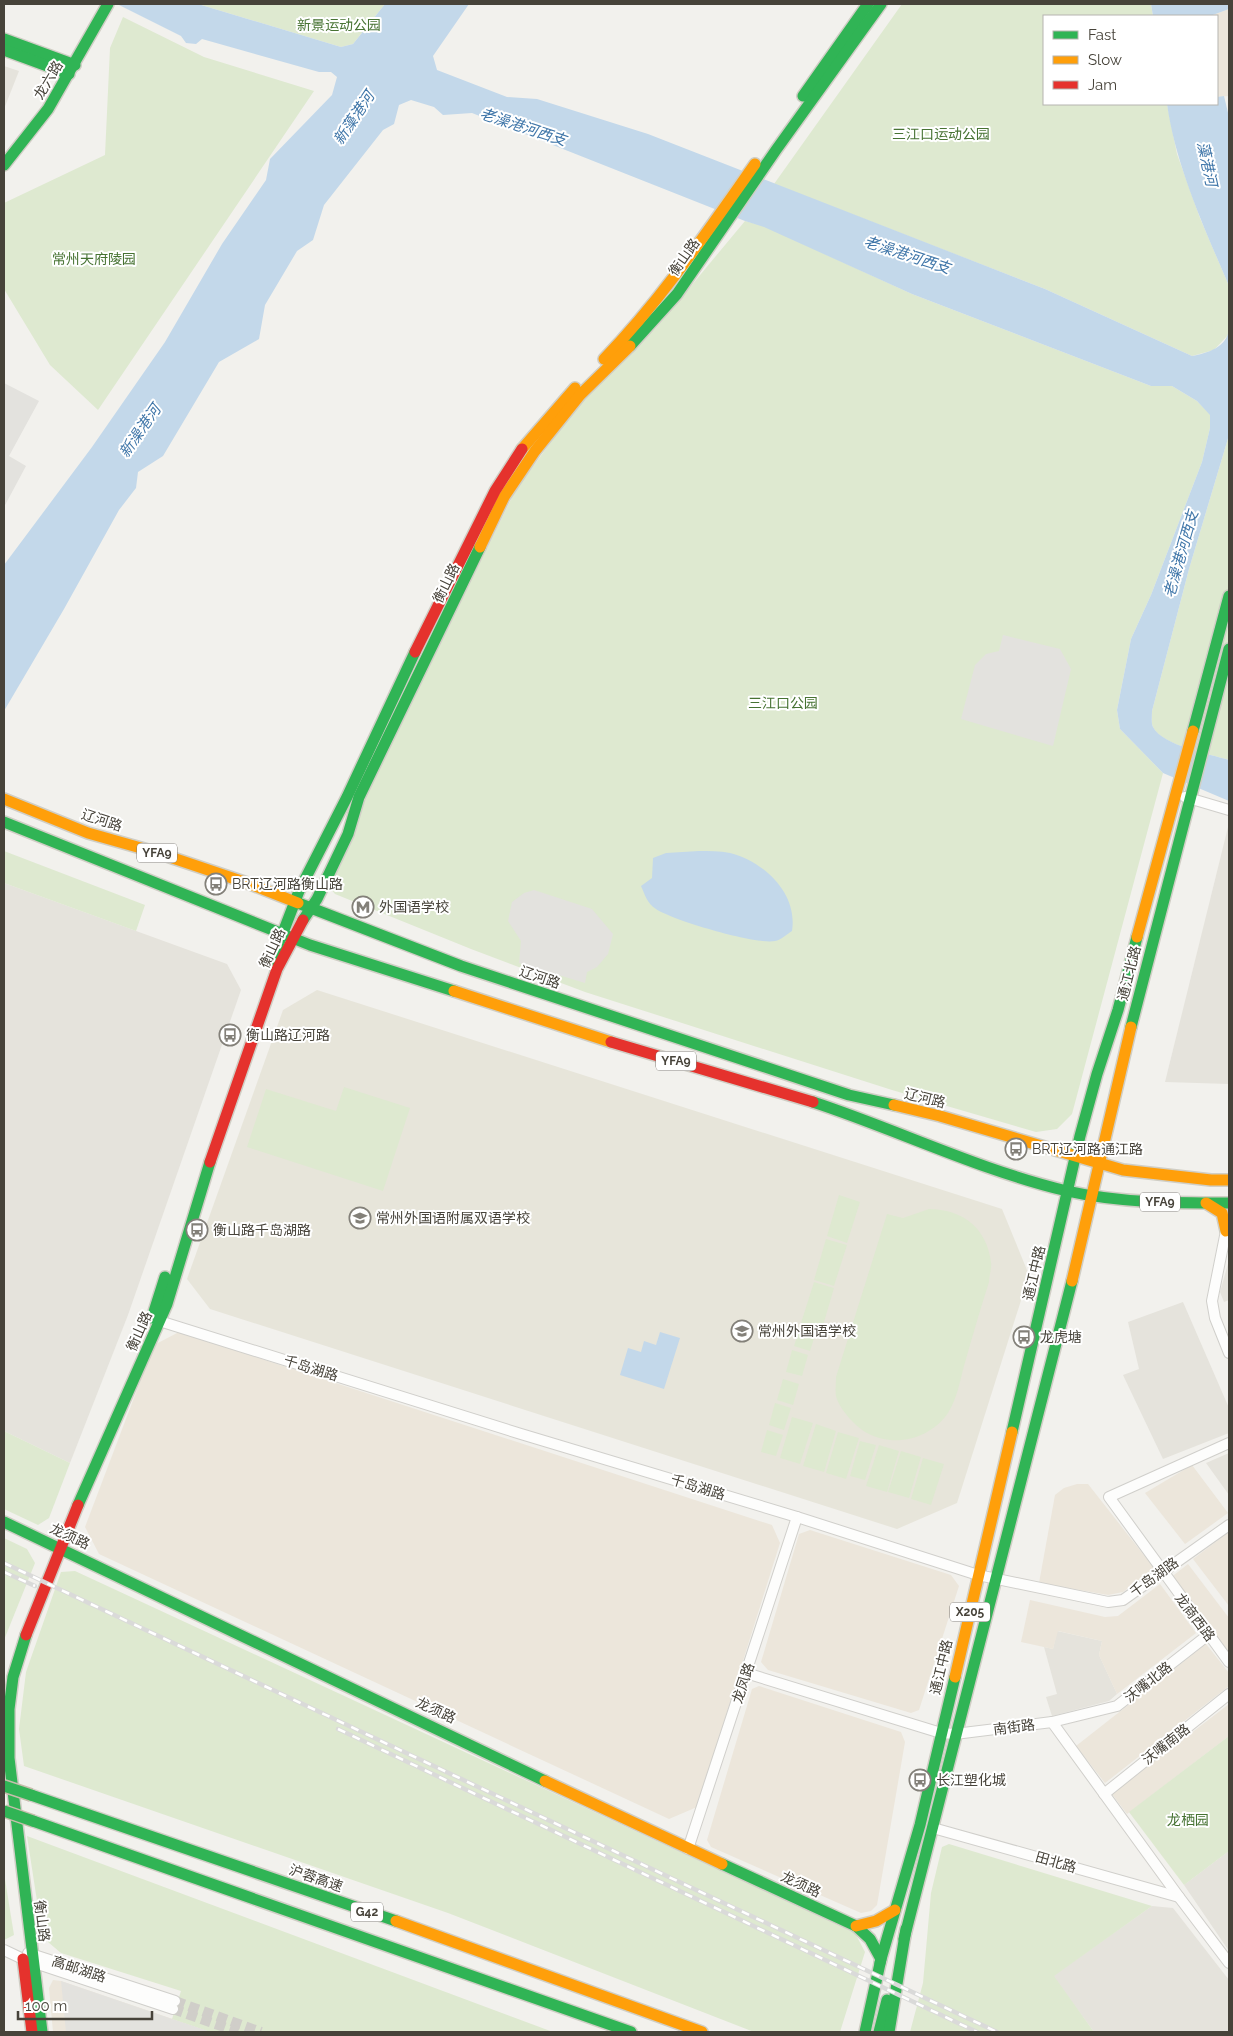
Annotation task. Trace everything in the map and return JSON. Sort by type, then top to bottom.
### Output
[{"type":"main road","name":"衡山路","points":[[287,936],[317,899],[348,834],[359,797],[504,497],[535,451],[580,394],[633,343],[677,294],[725,215],[868,4]]},
{"type":"main road","name":"衡山路","points":[[754,173],[881,4]]},
{"type":"main road","name":"龙六路","points":[[4,165],[48,109],[106,6]]},
{"type":"main road","points":[[4,39],[72,69]]},
{"type":"main road","points":[[4,50],[72,69]]},
{"type":"main road","name":"衡山路","points":[[4,1687],[20,1626],[156,1320],[201,1162],[287,936],[295,902],[439,602],[495,491],[513,461],[547,418],[634,328],[725,215]]},
{"type":"main road","name":"通江北路","points":[[1068,1191],[1097,1074],[1118,1010],[1229,596]]},
{"type":"main road","name":"通江北路","points":[[1091,1195],[1144,973],[1229,649]]},
{"type":"main road","name":"辽河路","points":[[4,799],[88,833],[155,852],[250,884],[461,966],[849,1095],[940,1116],[1076,1157]]},
{"type":"main road","name":"YFA9","points":[[4,822],[287,936],[415,981],[502,1006],[636,1050],[792,1095],[867,1120],[934,1148],[1032,1181],[1091,1195],[1167,1203],[1229,1203]]},
{"type":"main road","name":"YFA9","points":[[1076,1157],[1123,1170],[1211,1180],[1229,1180]]},
{"type":"main road","name":"通江中路","points":[[865,2032],[881,1960],[920,1825],[1068,1191]]},
{"type":"main road","name":"X205","points":[[879,2032],[933,1828],[994,1579],[1084,1234],[1091,1195]]},
{"type":"main road","points":[[1206,1203],[1220,1210],[1228,1229]]},
{"type":"main road","name":"龙须路","points":[[4,1522],[688,1849],[856,1926]]},
{"type":"main road","name":"衡山路","points":[[32,2032],[28,1957],[9,1758],[9,1709],[12,1677],[56,1546]]},
{"type":"main road","name":"沪蓉高速","points":[[4,1786],[418,1930],[702,2032]]},
{"type":"main road","name":"衡山路","points":[[4,1799],[28,1957],[42,2032]]},
{"type":"main road","name":"G42","points":[[4,1811],[632,2032]]},
{"type":"main road","points":[[856,1926],[876,1921],[896,1910]]},
{"type":"main road","points":[[855,2032],[881,1960],[878,1950],[870,1939],[856,1926]]},
{"type":"main road","points":[[889,2032],[906,1929]]},
{"type":"street","points":[[1178,792],[1229,810]]},
{"type":"street","points":[[1228,1229],[1212,1301],[1215,1318],[1229,1352]]},
{"type":"street","name":"千岛湖路","points":[[156,1320],[521,1434],[797,1517],[978,1575],[1108,1602],[1123,1600],[1161,1571],[1229,1525]]},
{"type":"street","name":"龙商西路","points":[[1229,1443],[1109,1497],[1229,1662]]},
{"type":"street","name":"龙凤路","points":[[688,1849],[797,1517]]},
{"type":"street","name":"沃嘴北路","points":[[1052,1722],[1117,1706],[1208,1635]]},
{"type":"street","name":"南街路","points":[[746,1673],[941,1733],[955,1734],[1052,1722],[1178,1897],[1229,1963]]},
{"type":"street","name":"沃嘴南路","points":[[1104,1794],[1229,1694]]},
{"type":"street","name":"田北路","points":[[933,1828],[1178,1897]]},
{"type":"street","name":"高邮湖路","points":[[7,1951],[174,2005]]},
{"type":"shaded area","points":[[1229,9],[1229,96],[1218,97],[1218,15],[1213,15]]},
{"type":"shaded area","points":[[4,66],[19,71],[4,109]]},
{"type":"shaded area","points":[[4,383],[39,401],[9,456],[26,466],[4,507]]},
{"type":"shaded area","points":[[1003,635],[1060,649],[1071,669],[1053,746],[961,719],[975,665],[986,654],[999,651]]},
{"type":"shaded area","points":[[1229,823],[1229,1084],[1165,1082]]},
{"type":"shaded area","points":[[4,883],[227,964],[241,990],[128,1315],[70,1463],[4,1431]]},
{"type":"shaded area","points":[[534,890],[592,909],[613,934],[608,954],[597,967],[587,972],[585,983],[519,963],[521,941],[508,921],[512,902],[524,893]]},
{"type":"shaded area","name":"常州外国语学校","points":[[317,990],[1002,1209],[1029,1275],[957,1503],[897,1529],[210,1309],[187,1279],[283,1010]]},
{"type":"shaded area","points":[[1229,1260],[1229,1300],[1224,1302],[1220,1292]]},
{"type":"shaded area","points":[[1183,1302],[1229,1408],[1229,1433],[1163,1459],[1123,1375],[1139,1369],[1128,1322]]},
{"type":"shaded area","points":[[179,1332],[772,1525],[780,1543],[697,1807],[669,1819],[99,1554],[85,1527],[154,1345]]},
{"type":"shaded area","points":[[1229,1453],[1229,1495],[1206,1463]]},
{"type":"shaded area","points":[[1192,1465],[1228,1513],[1185,1544],[1145,1493]]},
{"type":"shaded area","points":[[1077,1484],[1088,1484],[1154,1568],[1123,1592],[1108,1595],[1039,1583],[1055,1495],[1064,1488]]},
{"type":"shaded area","points":[[810,1530],[951,1575],[959,1586],[919,1710],[911,1713],[768,1670],[761,1662],[799,1534]]},
{"type":"shaded area","points":[[1229,1532],[1229,1606],[1193,1559]]},
{"type":"shaded area","points":[[1188,1564],[1229,1618],[1229,1656],[1169,1579]]},
{"type":"shaded area","points":[[1160,1584],[1196,1633],[1117,1694],[1099,1655],[1102,1641],[1058,1631],[1053,1649],[1021,1642],[1030,1600],[1105,1617],[1118,1616]]},
{"type":"shaded area","points":[[1057,1631],[1102,1641],[1099,1655],[1117,1694],[1109,1701],[1052,1716],[1046,1697],[1057,1694],[1044,1647],[1053,1649]]},
{"type":"shaded area","points":[[1206,1644],[1229,1673],[1229,1686],[1105,1783],[1076,1746]]},
{"type":"shaded area","points":[[759,1686],[901,1732],[905,1742],[877,1905],[871,1911],[861,1913],[711,1847],[707,1840],[752,1689]]},
{"type":"shaded area","points":[[1229,1704],[1229,1736],[1127,1814],[1112,1794]]},
{"type":"shaded area","points":[[1229,1851],[1229,1951],[1184,1885]]},
{"type":"shaded area","points":[[1152,1906],[1173,1908],[1229,1980],[1229,2032],[1094,2032],[1053,1976]]},
{"type":"shaded area","points":[[53,1980],[61,1981],[211,2032],[53,2032],[49,1988]]},
{"type":"shaded area","points":[[61,1981],[172,2019],[211,2032],[66,2032]]},
{"type":"green space","name":"新景运动公园","points":[[198,4],[385,4],[353,44],[341,47]]},
{"type":"green space","name":"三江口运动公园","points":[[902,4],[1151,4],[1153,15],[1043,15],[1043,105],[1167,105],[1177,154],[1200,218],[1229,286],[1228,335],[1214,350],[1192,356],[1045,289],[774,184]]},
{"type":"green space","name":"常州天府陵园","points":[[123,17],[204,57],[314,91],[98,410],[50,365],[4,289],[4,203],[105,155],[110,48]]},
{"type":"green space","name":"三江口公园","points":[[745,221],[764,226],[912,294],[1151,386],[1172,386],[1197,401],[1210,414],[1210,428],[1202,462],[1151,595],[1131,639],[1117,710],[1120,729],[1163,773],[1072,1114],[1057,1129],[1036,1132],[892,1090],[585,992],[471,949],[335,894],[330,888],[331,880],[364,798],[515,491],[584,397],[656,328]]},
{"type":"green space","points":[[1229,435],[1229,760],[1176,744],[1158,734],[1152,724],[1152,711],[1189,569]]},
{"type":"green space","points":[[4,851],[145,905],[136,931],[4,883]]},
{"type":"green space","points":[[344,1087],[410,1108],[383,1191],[247,1147],[266,1089],[336,1111]]},
{"type":"green space","points":[[839,1195],[860,1202],[847,1243],[827,1236]]},
{"type":"green space","points":[[929,1209],[952,1212],[971,1223],[978,1230],[989,1250],[991,1264],[989,1282],[958,1390],[948,1413],[932,1429],[922,1435],[900,1440],[878,1438],[858,1427],[848,1417],[836,1396],[836,1377],[887,1214],[903,1218]]},
{"type":"green space","points":[[826,1239],[847,1245],[834,1286],[814,1280]]},
{"type":"green space","points":[[814,1282],[834,1288],[822,1329],[801,1323]]},
{"type":"green space","points":[[801,1324],[817,1329],[810,1351],[794,1346]]},
{"type":"green space","points":[[792,1350],[808,1355],[802,1376],[786,1372]]},
{"type":"green space","points":[[783,1379],[799,1384],[793,1405],[777,1400]]},
{"type":"green space","points":[[775,1403],[791,1408],[784,1430],[769,1425]]},
{"type":"green space","points":[[792,1417],[813,1423],[800,1464],[780,1458]]},
{"type":"green space","points":[[816,1424],[836,1431],[824,1472],[803,1466]]},
{"type":"green space","points":[[767,1430],[783,1435],[776,1456],[761,1452]]},
{"type":"green space","points":[[4,1431],[70,1463],[49,1518],[38,1525],[4,1509]]},
{"type":"green space","points":[[838,1432],[859,1438],[846,1479],[826,1473]]},
{"type":"green space","points":[[860,1441],[876,1445],[865,1480],[850,1476]]},
{"type":"green space","points":[[879,1445],[899,1451],[887,1492],[866,1486]]},
{"type":"green space","points":[[901,1451],[921,1457],[909,1498],[888,1492]]},
{"type":"green space","points":[[923,1458],[944,1464],[931,1505],[911,1499]]},
{"type":"green space","points":[[4,1538],[27,1549],[35,1563],[4,1640]]},
{"type":"green space","points":[[75,1571],[855,1933],[865,1952],[840,2032],[754,2032],[448,1913],[24,1766],[19,1729],[26,1672],[61,1572]]},
{"type":"green space","name":"龙栖园","points":[[1229,1736],[1229,1851],[1184,1885],[1129,1812]]},
{"type":"green space","points":[[27,1836],[553,2032],[210,2032],[172,2019],[181,1991],[61,1953],[48,1942],[41,1927]]},
{"type":"green space","points":[[949,1844],[1152,1906],[1054,1976],[1094,2032],[910,2032],[923,1983],[931,1893],[942,1847]]},
{"type":"green space","points":[[4,1873],[14,1935],[4,1940]]},
{"type":"water","points":[[117,4],[198,4],[341,47],[353,44],[385,4],[469,4],[433,56],[437,70],[507,97],[537,99],[648,134],[1045,289],[1192,356],[1210,351],[1221,345],[1229,329],[1229,435],[1189,569],[1152,711],[1152,724],[1158,734],[1176,744],[1229,760],[1229,801],[1163,773],[1120,729],[1117,710],[1131,639],[1151,595],[1202,462],[1210,428],[1210,415],[1197,401],[1172,386],[1151,386],[912,294],[764,227],[472,113],[443,115],[434,107],[411,100],[399,105],[394,124],[383,130],[324,205],[313,240],[297,251],[265,305],[259,339],[219,362],[163,456],[138,472],[136,488],[119,510],[4,711],[4,565],[92,447],[165,342],[222,244],[266,180],[270,159],[332,95],[337,77],[331,72],[319,72],[202,39],[196,44],[186,43],[181,36]]},
{"type":"water","points":[[1151,4],[1229,4],[1229,9],[1213,15],[1153,15]]},
{"type":"water","name":"藻港河","points":[[1224,96],[1229,117],[1229,286],[1184,174],[1167,105],[1218,105],[1218,97]]},
{"type":"water","points":[[718,851],[743,857],[767,872],[784,892],[790,904],[792,931],[775,941],[733,936],[665,914],[653,907],[641,886],[652,878],[653,858],[666,853]]},
{"type":"water","points":[[660,1332],[680,1338],[664,1389],[620,1375],[628,1348],[641,1352],[644,1341],[656,1345]]},
{"type":"tunnel","points":[[175,2001],[261,2032]]},
{"type":"tunnel","points":[[173,2009],[238,2032]]},
{"type":"railway","points":[[4,1563],[997,2032]]},
{"type":"railway","points":[[4,1572],[35,1586]]},
{"type":"railway","points":[[338,1729],[977,2032]]},
{"type":"traffic: fast","points":[[4,165],[48,109],[108,4]]},
{"type":"traffic: fast","points":[[803,96],[868,4]]},
{"type":"traffic: fast","points":[[630,346],[677,294],[776,150],[881,4]]},
{"type":"traffic: fast","points":[[4,39],[75,65]]},
{"type":"traffic: fast","points":[[4,50],[69,74]]},
{"type":"traffic: fast","points":[[303,920],[317,899],[348,834],[359,797],[480,547]]},
{"type":"traffic: fast","points":[[1193,731],[1229,596]]},
{"type":"traffic: fast","points":[[1131,1027],[1229,649]]},
{"type":"traffic: fast","points":[[272,961],[299,891],[347,797],[415,652]]},
{"type":"traffic: fast","points":[[4,822],[310,945],[454,991]]},
{"type":"traffic: fast","points":[[298,903],[461,966],[849,1095],[894,1105]]},
{"type":"traffic: fast","points":[[1012,1432],[1080,1136],[1097,1074],[1118,1010],[1137,937]]},
{"type":"traffic: fast","points":[[813,1102],[970,1161],[1067,1191],[1127,1200],[1229,1203]]},
{"type":"traffic: fast","points":[[78,1505],[167,1304],[210,1162]]},
{"type":"traffic: fast","points":[[152,1318],[165,1277]]},
{"type":"traffic: fast","points":[[904,1939],[1072,1281]]},
{"type":"traffic: fast","points":[[4,1522],[545,1781]]},
{"type":"traffic: fast","points":[[26,1635],[13,1677],[9,1709],[9,1758],[42,2032]]},
{"type":"traffic: fast","points":[[865,2032],[881,1959],[920,1825],[955,1677]]},
{"type":"traffic: fast","points":[[4,1786],[31,1795]]},
{"type":"traffic: fast","points":[[31,1795],[396,1921]]},
{"type":"traffic: fast","points":[[4,1811],[33,1821]]},
{"type":"traffic: fast","points":[[33,1821],[631,2032]]},
{"type":"traffic: fast","points":[[722,1864],[856,1926]]},
{"type":"traffic: fast","points":[[856,1926],[870,1939],[881,1959],[880,1963]]},
{"type":"traffic: fast","points":[[889,2032],[906,1929]]},
{"type":"traffic: fast","points":[[879,2032],[887,2000]]},
{"type":"traffic: slow","points":[[604,359],[665,289],[755,164]]},
{"type":"traffic: slow","points":[[480,547],[504,497],[535,451],[580,395],[630,346]]},
{"type":"traffic: slow","points":[[522,449],[575,388]]},
{"type":"traffic: slow","points":[[1137,937],[1193,731]]},
{"type":"traffic: slow","points":[[4,799],[88,833],[155,852],[250,884],[298,903]]},
{"type":"traffic: slow","points":[[454,991],[611,1042]]},
{"type":"traffic: slow","points":[[1072,1281],[1131,1027]]},
{"type":"traffic: slow","points":[[894,1105],[940,1116],[1123,1170],[1211,1180],[1229,1180]]},
{"type":"traffic: slow","points":[[1206,1203],[1222,1213],[1226,1231]]},
{"type":"traffic: slow","points":[[955,1677],[1012,1432]]},
{"type":"traffic: slow","points":[[545,1781],[722,1864]]},
{"type":"traffic: slow","points":[[856,1926],[876,1921],[895,1910]]},
{"type":"traffic: slow","points":[[396,1921],[702,2032]]},
{"type":"traffic: jam","points":[[415,652],[495,491],[522,449]]},
{"type":"traffic: jam","points":[[210,1162],[277,969],[303,920]]},
{"type":"traffic: jam","points":[[611,1042],[813,1102]]},
{"type":"traffic: jam","points":[[26,1635],[78,1505]]},
{"type":"traffic: jam","points":[[23,1959],[32,2032]]},
{"type":"place","name":"BRT辽河路衡山路","points":[[216,884]]},
{"type":"place","name":"外国语学校","points":[[363,907]]},
{"type":"place","name":"衡山路辽河路","points":[[230,1035]]},
{"type":"place","name":"BRT辽河路通江路","points":[[1016,1149]]},
{"type":"place","name":"常州外国语附属双语学校","points":[[360,1218]]},
{"type":"place","name":"衡山路千岛湖路","points":[[197,1230]]},
{"type":"place","name":"常州外国语学校","points":[[742,1331]]},
{"type":"place","name":"龙虎塘","points":[[1024,1337]]},
{"type":"place","name":"长江塑化城","points":[[920,1780]]},
{"type":"water label","name":"新藻港河","points":[[354,118]]},
{"type":"water label","name":"老澡港河西支","points":[[523,127]]},
{"type":"water label","name":"老澡港河西支","points":[[907,255]]},
{"type":"water label","name":"新澡港河","points":[[140,431]]},
{"type":"water label","name":"老澡港河西支","points":[[1181,554]]}]
